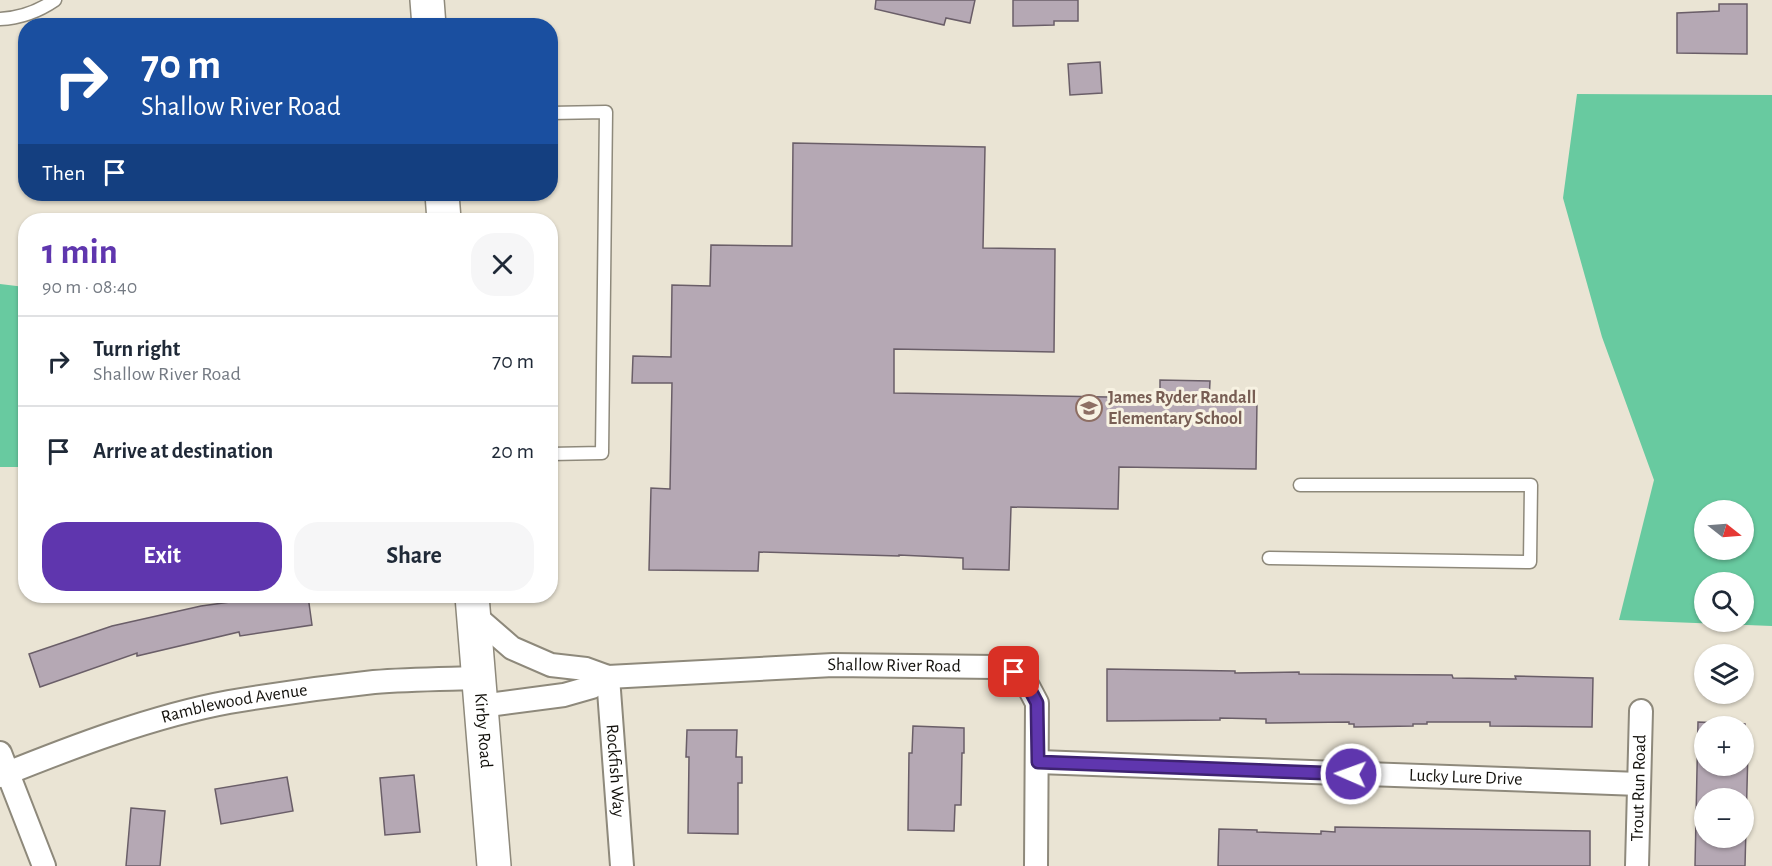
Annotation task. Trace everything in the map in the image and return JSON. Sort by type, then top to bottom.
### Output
[{"type":"main road","points":[[427,0],[428,18]]},
{"type":"main road","name":"Kirby Road","points":[[473,605],[494,866]]},
{"type":"street","name":"Shallow River Road","points":[[473,605],[512,648],[551,665],[586,669],[608,677],[832,665],[995,667],[1014,672],[1028,686],[1037,703],[1036,866]]},
{"type":"street","name":"Shallow River Road","points":[[479,692],[564,695],[592,687],[608,677]]},
{"type":"street","name":"Rockfish Way","points":[[608,677],[622,866]]},
{"type":"street","name":"Ramblewood Avenue","points":[[3,767],[62,752],[118,732],[228,702],[375,682],[479,692]]},
{"type":"street","name":"Trout Run Road","points":[[1637,866],[1641,711]]},
{"type":"street","name":"Lucky Lure Drive","points":[[1038,762],[1639,784]]},
{"type":"street","points":[[3,767],[44,866]]},
{"type":"lane","points":[[0,19],[43,8],[55,0]]},
{"type":"lane","points":[[558,112],[606,112],[602,453],[558,454]]},
{"type":"lane","points":[[1269,558],[1530,562],[1531,485],[1300,485]]},
{"type":"green space","points":[[1577,94],[1772,95],[1772,626],[1754,625],[1754,572],[1694,572],[1694,623],[1619,620],[1654,480],[1602,337],[1563,198]]},
{"type":"green space","points":[[0,284],[18,286],[18,467],[0,467]]},
{"type":"building","points":[[876,0],[975,0],[970,23],[946,18],[944,25],[875,9]]},
{"type":"building","points":[[1013,0],[1078,0],[1078,21],[1054,21],[1054,25],[1013,26]]},
{"type":"building","points":[[1719,4],[1747,4],[1747,54],[1677,53],[1677,13],[1719,11]]},
{"type":"building","points":[[1100,62],[1102,93],[1070,95],[1068,64]]},
{"type":"building","points":[[793,143],[985,147],[983,248],[1055,249],[1054,352],[894,349],[894,393],[1160,398],[1160,380],[1210,381],[1209,401],[1257,401],[1256,469],[1119,467],[1118,509],[1011,507],[1009,570],[963,569],[963,558],[759,552],[758,571],[649,570],[651,488],[670,489],[672,383],[632,383],[633,356],[671,357],[672,285],[710,286],[711,245],[792,246]]},
{"type":"building","points":[[223,603],[309,603],[312,625],[240,636],[239,632],[137,656],[137,653],[40,687],[29,654],[112,626]]},
{"type":"building","points":[[1107,669],[1452,675],[1453,678],[1516,679],[1515,676],[1593,678],[1592,727],[1490,726],[1490,722],[1427,722],[1427,724],[1413,724],[1413,726],[1354,727],[1354,724],[1349,724],[1349,722],[1266,723],[1266,719],[1220,718],[1220,720],[1107,721]]},
{"type":"building","points":[[913,726],[964,728],[961,805],[955,805],[954,831],[908,830],[909,753],[912,753]]},
{"type":"building","points":[[687,730],[737,730],[736,757],[742,757],[742,783],[738,783],[738,834],[688,833]]},
{"type":"building","points":[[414,775],[420,832],[385,835],[380,778]]},
{"type":"building","points":[[1697,776],[1747,776],[1747,788],[1697,788]]},
{"type":"building","points":[[287,777],[293,811],[221,824],[215,789]]},
{"type":"building","points":[[131,808],[165,811],[160,866],[126,866]]},
{"type":"building","points":[[1335,827],[1590,831],[1590,866],[1218,866],[1219,829],[1321,834],[1321,831],[1335,832]]},
{"type":"building","points":[[1695,848],[1745,848],[1745,866],[1695,866]]},
{"type":"place","name":"James Ryder Randall Elementary School","points":[[1089,408]]},
{"type":"route","points":[[1014,672],[1028,686],[1037,703],[1038,762],[1351,774]]}]
